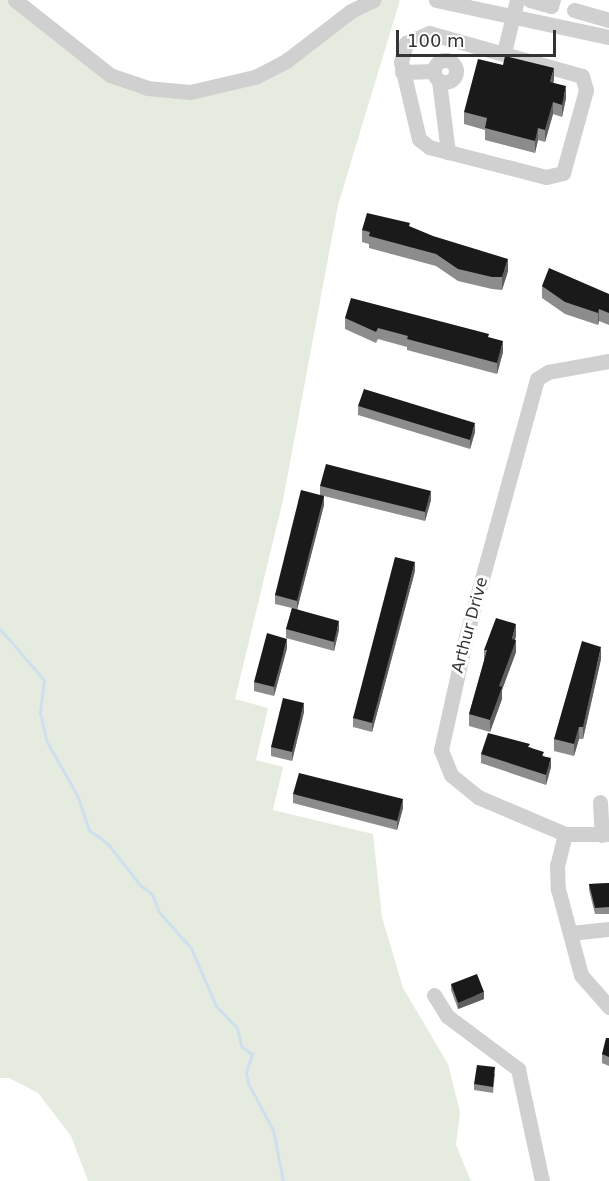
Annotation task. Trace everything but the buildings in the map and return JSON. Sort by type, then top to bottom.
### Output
[{"type":"street","points":[[15,0],[110,75],[147,88],[190,92],[229,86],[269,70],[351,11],[374,0]]},
{"type":"street","points":[[436,0],[609,37]]},
{"type":"street","points":[[504,52],[517,0]]},
{"type":"street","points":[[530,0],[551,6],[553,0]]},
{"type":"street","points":[[567,29],[575,5],[609,20]]},
{"type":"street","points":[[421,34],[504,52],[576,72],[585,82],[566,168],[559,177],[546,177],[429,147],[419,139],[402,72],[406,43],[421,34]]},
{"type":"street","points":[[402,72],[436,76],[448,152]]},
{"type":"street","name":"Arthur Drive","points":[[605,835],[565,834],[466,790],[447,769],[441,742],[537,379],[548,372],[609,361]]},
{"type":"street","points":[[600,802],[605,835]]},
{"type":"street","points":[[565,834],[556,880],[581,975],[609,1007]]},
{"type":"street","points":[[570,933],[609,929]]},
{"type":"street","points":[[434,995],[456,1023],[510,1059],[518,1069],[542,1181]]},
{"type":"shaded area","points":[[0,0],[15,0],[137,85],[229,86],[374,0],[400,0],[338,205],[283,500],[235,699],[268,708],[256,760],[283,767],[273,810],[373,834],[382,917],[403,988],[448,1064],[460,1112],[456,1145],[471,1181],[88,1181],[71,1136],[38,1093],[9,1078],[0,1078]]},
{"type":"waterway","points":[[0,629],[44,680],[40,713],[46,740],[77,795],[89,830],[107,843],[140,885],[152,894],[159,912],[191,948],[216,1006],[237,1028],[241,1046],[252,1054],[246,1072],[248,1083],[273,1130],[283,1181]]}]
